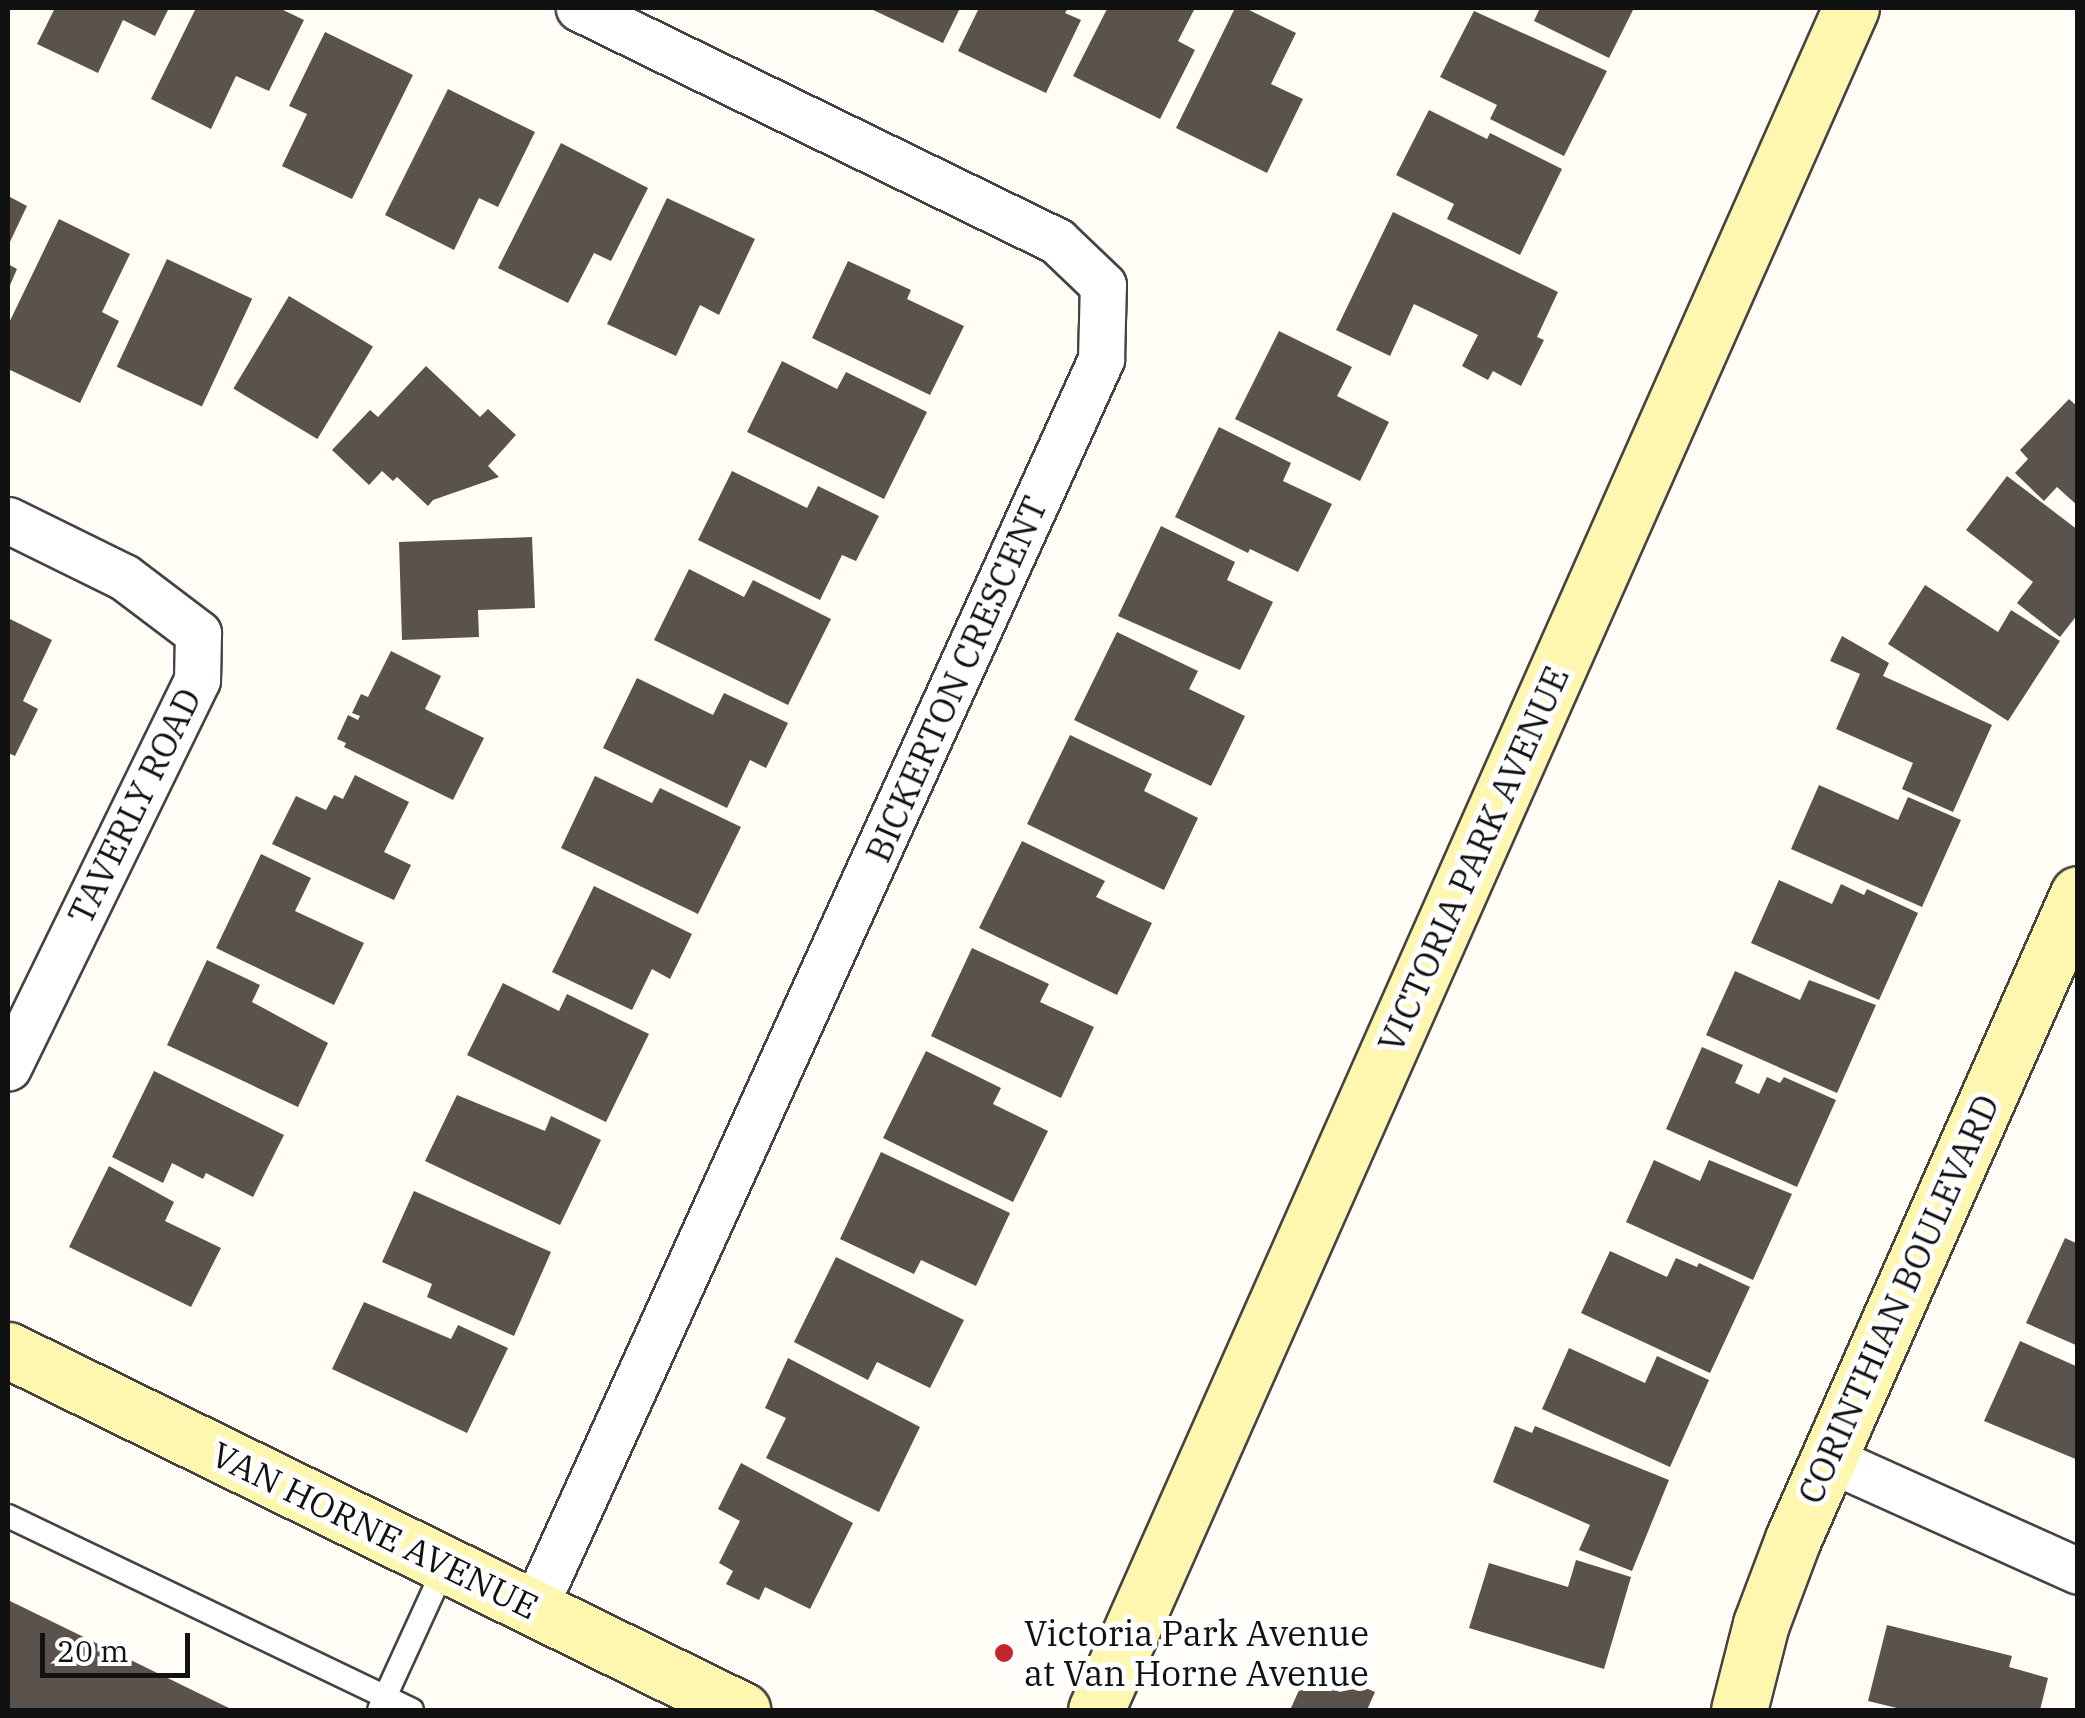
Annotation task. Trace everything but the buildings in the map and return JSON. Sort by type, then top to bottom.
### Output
[{"type":"main road","name":"VICTORIA PARK AVENUE","points":[[1096,1710],[1850,8]]},
{"type":"main road","name":"CORINTHIAN BOULEVARD","points":[[1739,1710],[1761,1624],[1827,1458],[2078,894]]},
{"type":"main road","name":"VAN HORNE AVENUE","points":[[8,1350],[742,1710]]},
{"type":"street","name":"BICKERTON CRESCENT","points":[[534,1608],[1101,359],[1103,285],[1057,241],[579,8]]},
{"type":"street","name":"TAVERLY ROAD","points":[[8,520],[124,576],[198,633],[196,680],[8,1068]]},
{"type":"street","points":[[1827,1458],[2078,1571]]},
{"type":"lane","points":[[8,1516],[382,1704],[412,1710]]},
{"type":"lane","points":[[382,1704],[446,1564]]},
{"type":"place","name":"Victoria Park Avenue at Van Horne Avenue","points":[[1004,1653]]}]
